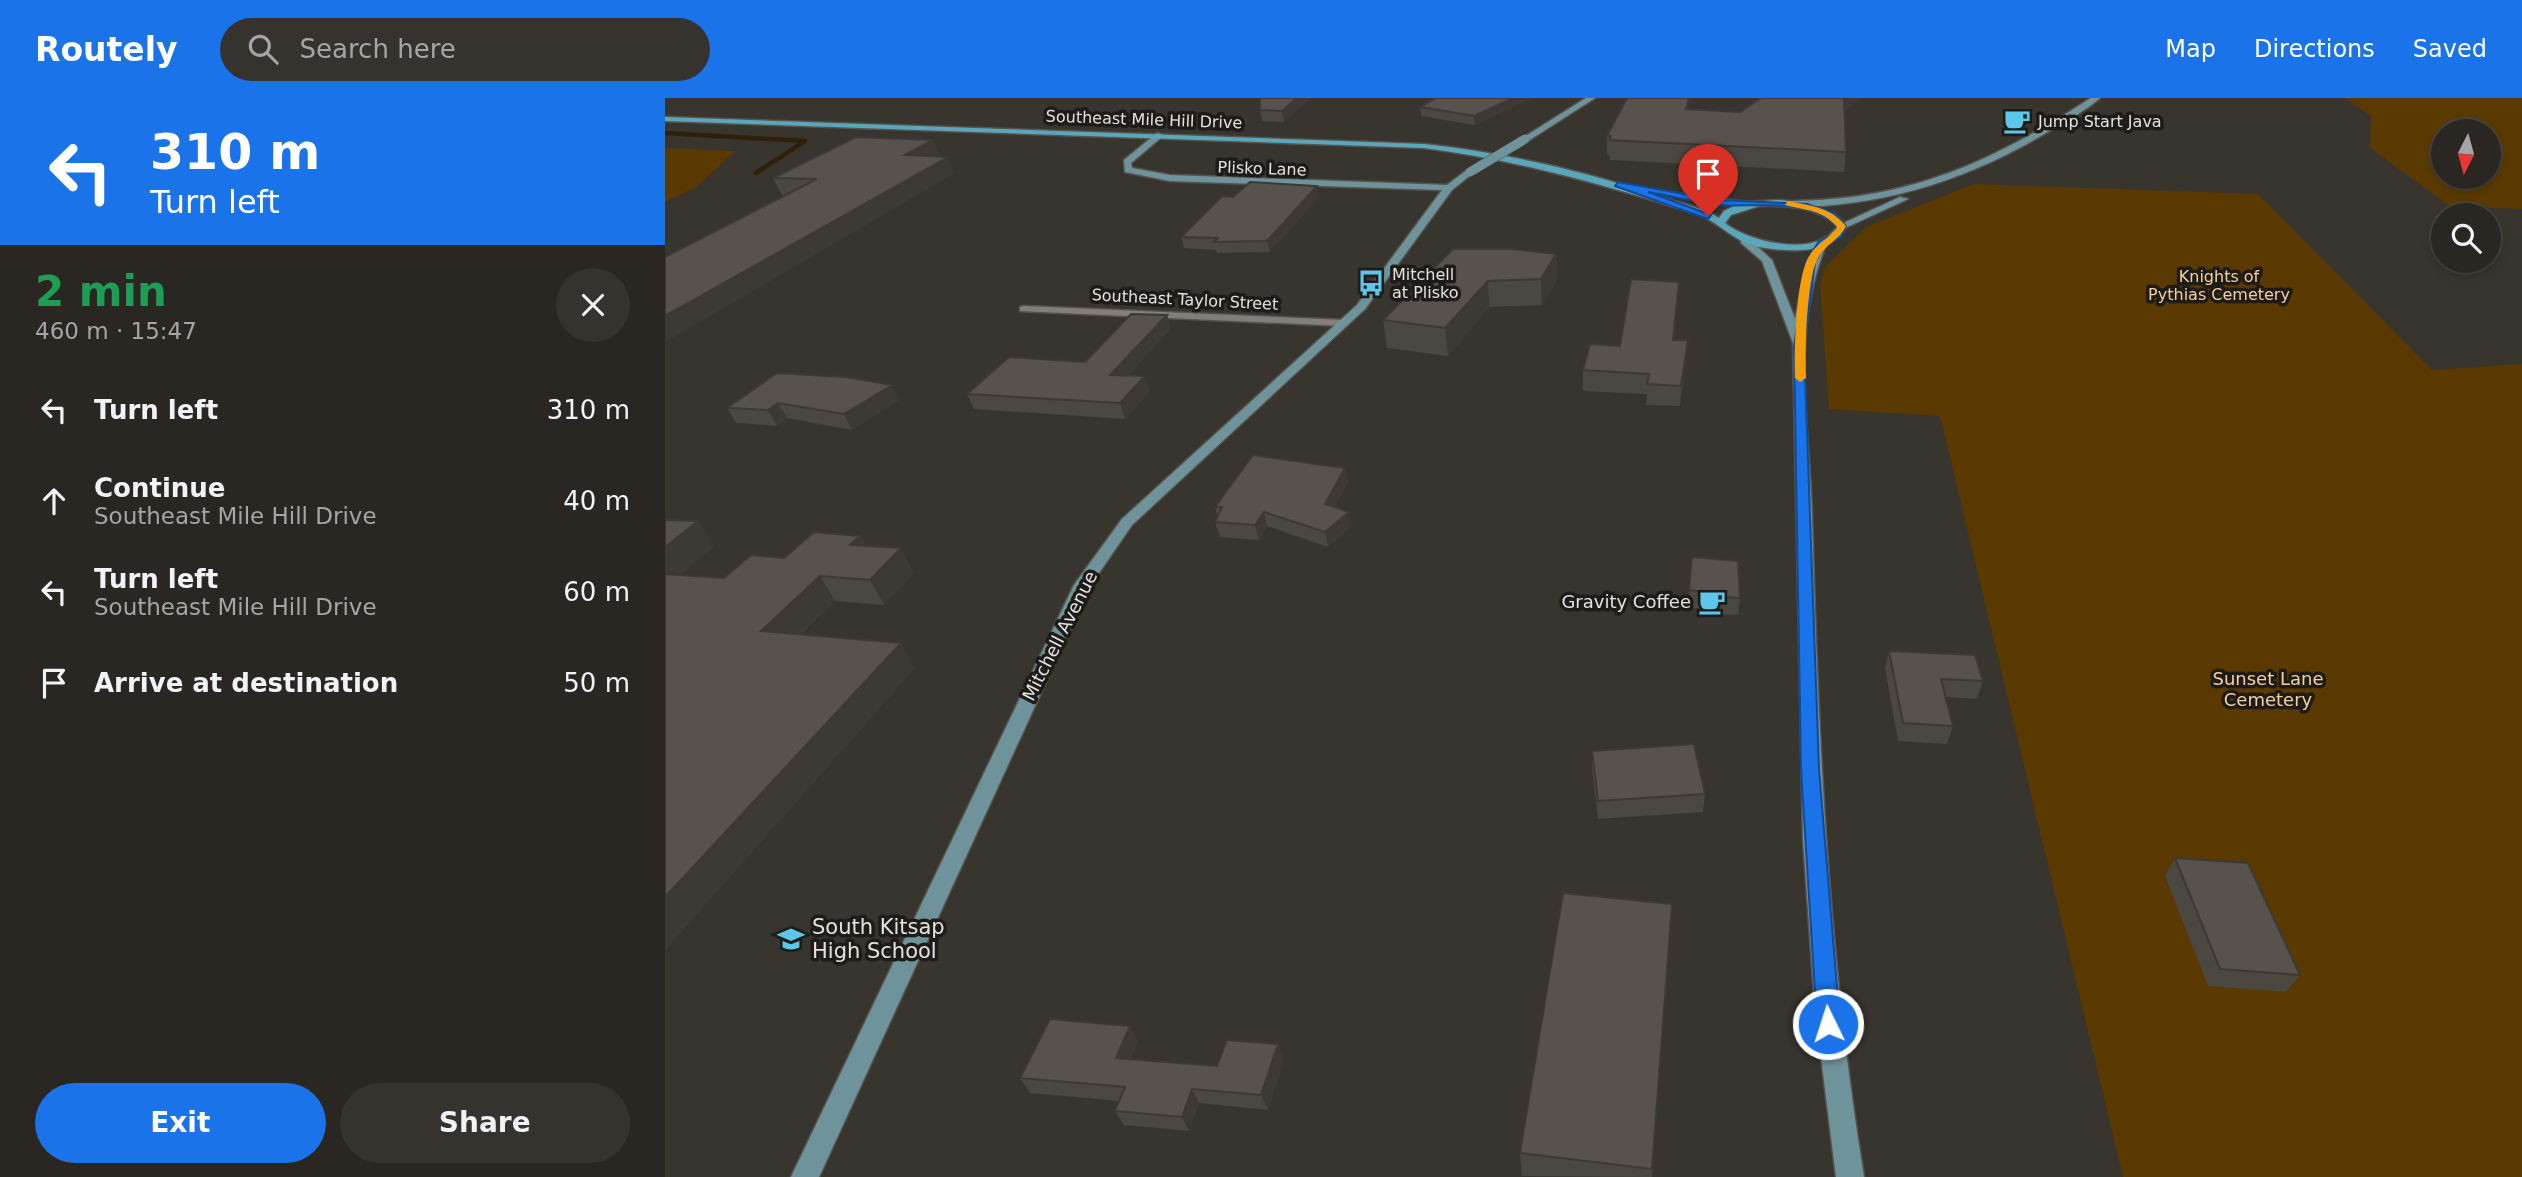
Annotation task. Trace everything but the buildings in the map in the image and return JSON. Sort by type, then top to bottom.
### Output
[{"type":"main road","name":"Southeast Mile Hill Drive","points":[[665,119],[1160,135],[1443,148],[1547,165],[1618,184],[1717,202],[1765,203]]},
{"type":"main road","name":"Southeast Mile Hill Drive","points":[[1618,184],[1720,223],[1727,232],[1745,241]]},
{"type":"main road","points":[[1720,223],[1725,213],[1732,209],[1765,203],[1792,204],[1831,215],[1842,226],[1837,236],[1822,243],[1776,246],[1745,241]]},
{"type":"street","name":"Mitchell Avenue","points":[[805,1177],[1082,585],[1127,522],[1345,323],[1376,291],[1448,188],[1591,98]]},
{"type":"street","points":[[1842,226],[2029,141],[2096,98]]},
{"type":"street","name":"Plisko Lane","points":[[1160,135],[1127,162],[1128,170],[1170,178],[1448,188]]},
{"type":"street","points":[[1792,204],[1848,204],[1937,181]]},
{"type":"street","points":[[1745,241],[1767,260],[1799,347]]},
{"type":"street","points":[[1822,243],[1811,262],[1799,347],[1810,769],[1832,1078],[1850,1177]]},
{"type":"street","name":"Southeast Taylor Street","points":[[1024,309],[1345,323]]},
{"type":"green space","points":[[2345,98],[2522,98],[2522,209],[2501,208],[2501,203],[2446,203],[2370,148],[2371,116]]},
{"type":"green space","points":[[665,148],[735,151],[698,186],[665,202]]},
{"type":"green space","name":"Sunset Lane Cemetery","points":[[1974,184],[2258,194],[2432,370],[2522,364],[2522,1177],[2123,1177],[1940,416],[1829,409],[1820,285],[1825,267],[1866,227]]},
{"type":"waterway","points":[[665,133],[805,141],[756,173]]},
{"type":"slow traffic","points":[[1788,203],[1821,210],[1839,220],[1842,226],[1837,236],[1822,243],[1811,262],[1799,347],[1800,378]]},
{"type":"place","name":"Jump Start Java","points":[[2017,121]]},
{"type":"place","name":"Mitchell at Plisko","points":[[1371,283]]},
{"type":"place","name":"Gravity Coffee","points":[[1712,602]]},
{"type":"place","name":"South Kitsap High School","points":[[791,939]]},
{"type":"route","points":[[1708,216],[1618,184],[1717,202],[1807,206],[1831,215],[1839,220],[1842,226],[1837,236],[1822,243],[1811,262],[1799,347],[1804,455],[1810,769],[1828,1024]]},
{"type":"park label","name":"Knights of Pythias Cemetery","points":[[2219,285]]}]
